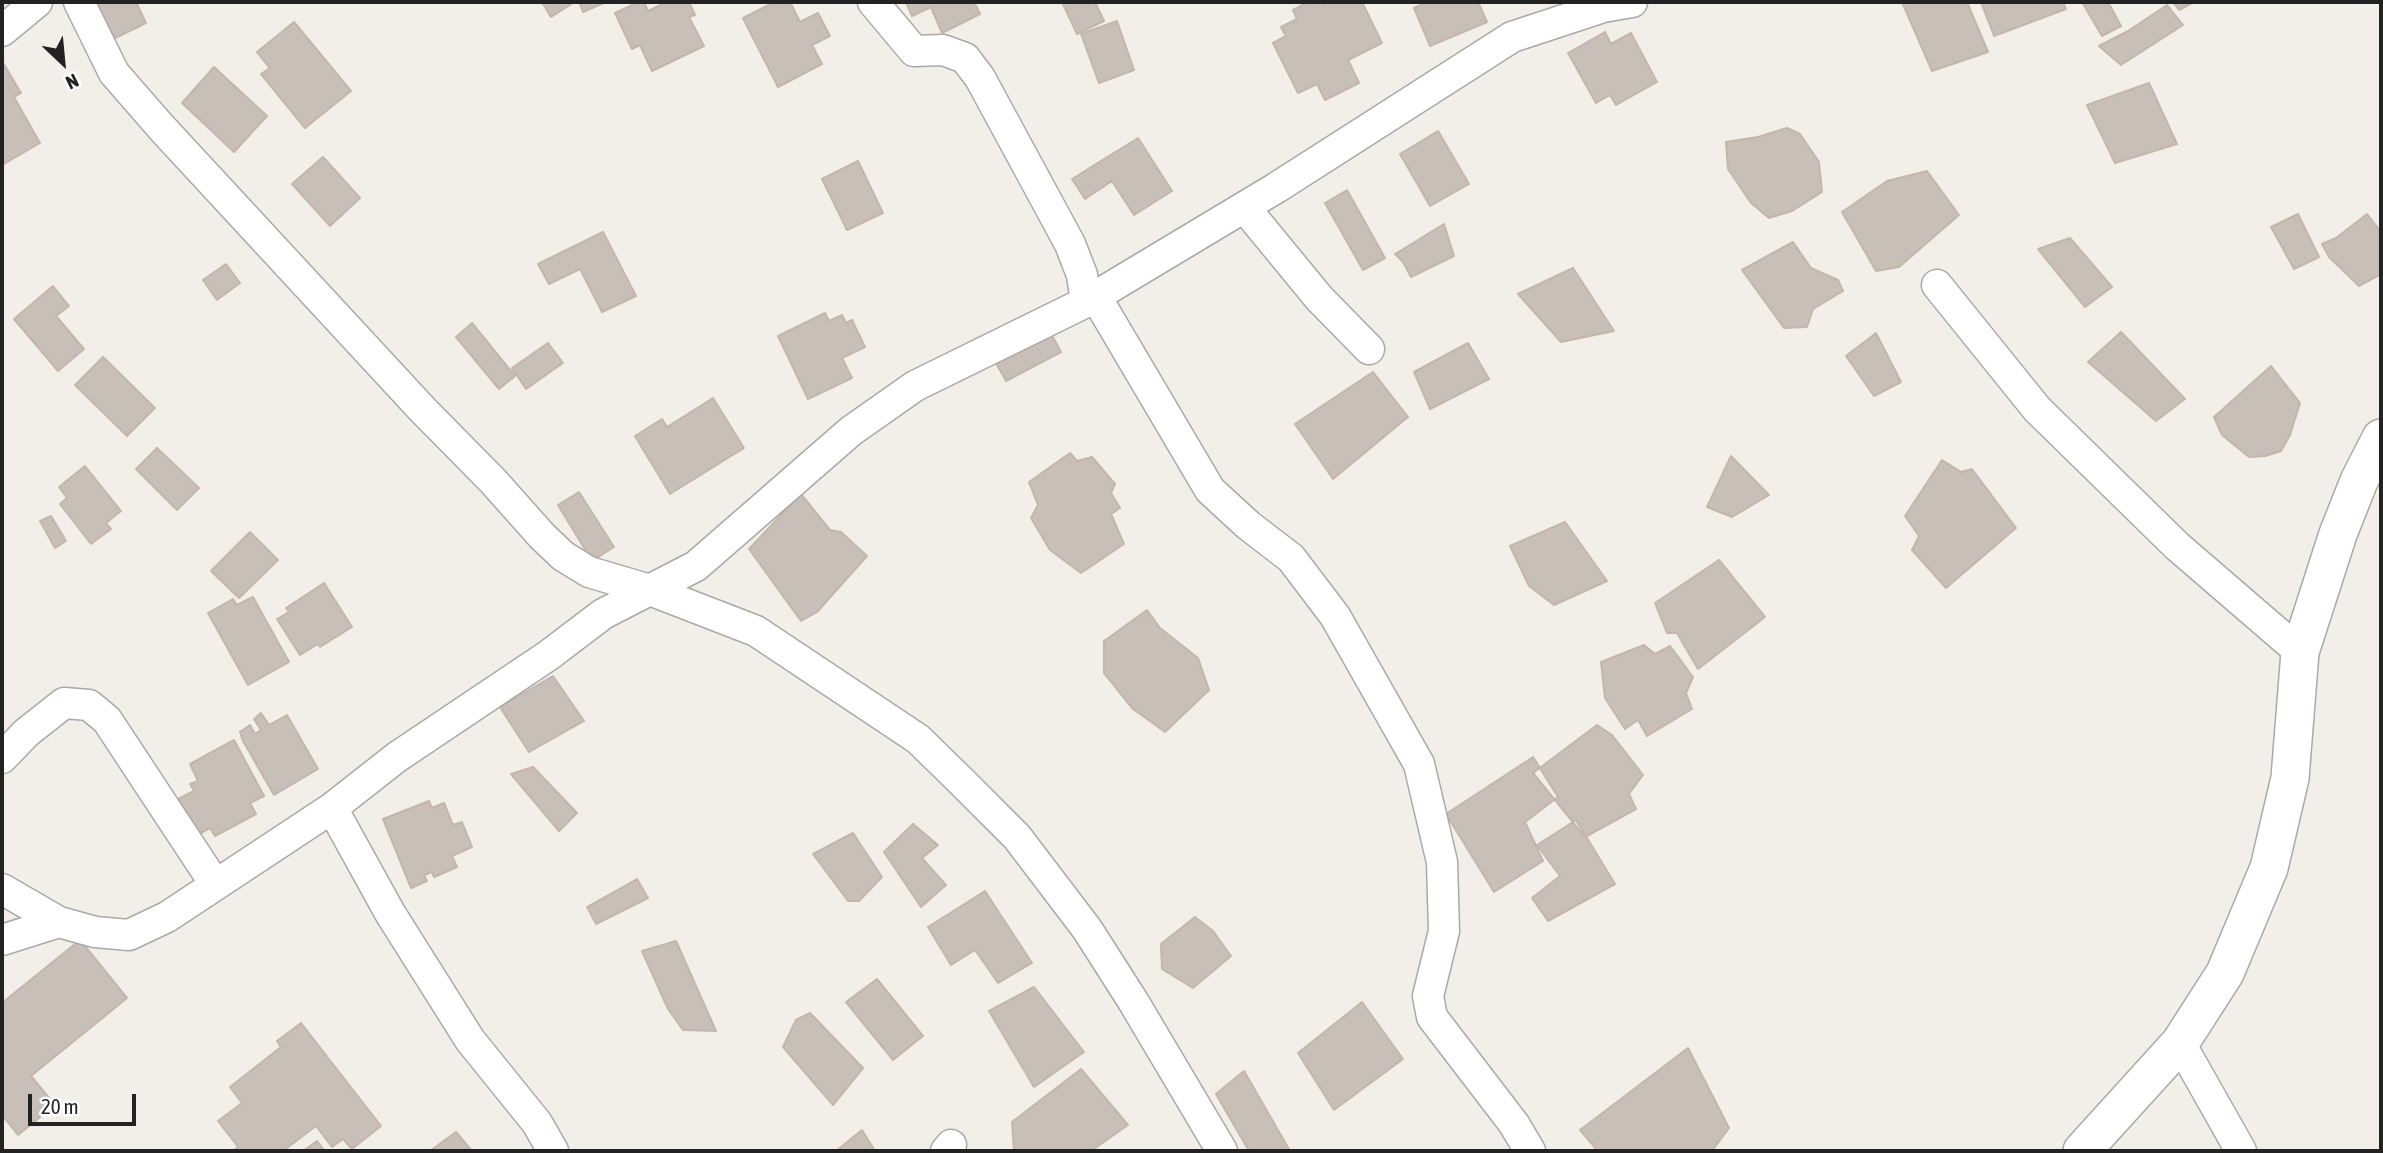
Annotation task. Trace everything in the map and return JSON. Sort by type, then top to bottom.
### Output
[{"type":"street","points":[[2,30],[37,2]]},
{"type":"street","points":[[79,2],[114,73],[145,109],[422,409],[563,556],[589,572],[650,590],[756,631],[918,739],[1017,837],[1087,929],[1222,1151]]},
{"type":"street","points":[[873,2],[914,51],[943,50],[965,58],[980,78],[1070,244],[1091,299],[1209,489],[1248,525],[1291,558],[1335,616],[1419,764],[1442,862],[1444,931],[1428,996],[1432,1017],[1514,1124],[1530,1151]]},
{"type":"street","points":[[2,889],[59,922],[95,932],[129,935],[167,917],[332,808],[408,750],[549,655],[603,614],[696,566],[850,431],[915,386],[1091,299],[1245,208],[1512,37],[1603,7],[1632,2]]},
{"type":"street","points":[[1245,208],[1319,298],[1369,349]]},
{"type":"street","points":[[1937,285],[2037,409],[2177,546],[2300,652]]},
{"type":"street","points":[[2082,1151],[2180,1043],[2225,973],[2269,868],[2290,778],[2300,652],[2338,534],[2359,481],[2381,438]]},
{"type":"street","points":[[2,758],[26,733],[64,703],[89,705],[107,720],[215,884]]},
{"type":"street","points":[[332,808],[390,913],[470,1040],[537,1123],[553,1151]]},
{"type":"street","points":[[2,940],[59,922]]},
{"type":"street","points":[[2180,1043],[2241,1151]]},
{"type":"building","points":[[94,2],[136,2],[146,23],[113,39]]},
{"type":"building","points":[[542,2],[572,2],[573,3],[551,17]]},
{"type":"building","points":[[579,2],[606,2],[583,12]]},
{"type":"building","points":[[644,2],[648,11],[667,2],[689,2],[695,15],[689,17],[704,46],[652,71],[640,45],[632,49],[615,13]]},
{"type":"building","points":[[775,2],[790,2],[800,22],[818,13],[830,36],[812,45],[822,64],[778,87],[743,18]]},
{"type":"building","points":[[906,2],[974,2],[980,14],[942,33],[931,7],[912,16]]},
{"type":"building","points":[[1062,2],[1095,2],[1104,21],[1077,34]]},
{"type":"building","points":[[1308,2],[1362,2],[1382,43],[1348,60],[1359,83],[1325,100],[1317,84],[1298,93],[1273,43],[1286,36],[1281,27],[1297,19],[1293,10]]},
{"type":"building","points":[[1428,2],[1478,2],[1487,22],[1430,46],[1414,8]]},
{"type":"building","points":[[1902,2],[1967,2],[1988,52],[1932,71]]},
{"type":"building","points":[[1981,2],[2063,2],[2066,9],[1994,36]]},
{"type":"building","points":[[2082,2],[2108,2],[2121,26],[2102,36]]},
{"type":"building","points":[[2173,2],[2194,2],[2179,10]]},
{"type":"building","points":[[2167,5],[2183,25],[2121,65],[2099,46],[2128,31]]},
{"type":"building","points":[[1117,21],[1134,70],[1099,83],[1081,34]]},
{"type":"building","points":[[294,22],[351,91],[305,128],[261,74],[270,68],[257,52]]},
{"type":"building","points":[[1605,32],[1611,44],[1631,33],[1657,82],[1616,105],[1610,95],[1596,103],[1568,53]]},
{"type":"building","points":[[2,61],[21,93],[14,97],[40,143],[2,165]]},
{"type":"building","points":[[214,67],[267,116],[234,152],[182,103]]},
{"type":"building","points":[[2149,83],[2177,144],[2115,163],[2087,105]]},
{"type":"building","points":[[1787,128],[1800,134],[1819,162],[1822,192],[1792,211],[1769,218],[1751,203],[1728,169],[1726,142],[1758,137]]},
{"type":"building","points":[[1438,131],[1469,184],[1430,206],[1400,154]]},
{"type":"building","points":[[1138,138],[1172,191],[1134,215],[1112,181],[1085,199],[1072,179]]},
{"type":"building","points":[[323,157],[360,198],[330,226],[292,184]]},
{"type":"building","points":[[858,161],[883,213],[847,230],[822,179]]},
{"type":"building","points":[[1927,171],[1959,215],[1899,267],[1876,271],[1842,212],[1887,181]]},
{"type":"building","points":[[1347,190],[1385,258],[1363,270],[1325,203]]},
{"type":"building","points":[[2298,214],[2319,257],[2294,269],[2271,227]]},
{"type":"building","points":[[2367,214],[2381,232],[2381,274],[2359,286],[2329,257],[2322,244],[2336,238]]},
{"type":"building","points":[[1444,224],[1454,256],[1411,277],[1395,254]]},
{"type":"building","points":[[603,232],[636,296],[602,312],[580,269],[549,284],[538,264]]},
{"type":"building","points":[[2070,238],[2112,287],[2085,307],[2038,249]]},
{"type":"building","points":[[1793,242],[1811,268],[1838,280],[1843,291],[1813,309],[1807,327],[1784,328],[1742,270]]},
{"type":"building","points":[[226,264],[240,283],[217,300],[203,280]]},
{"type":"building","points":[[1573,268],[1614,331],[1561,342],[1518,294]]},
{"type":"building","points":[[53,286],[69,306],[56,316],[84,349],[58,371],[14,319]]},
{"type":"building","points":[[825,313],[829,321],[842,315],[846,323],[852,320],[865,347],[842,358],[852,378],[808,399],[778,336]]},
{"type":"building","points":[[472,323],[515,376],[499,389],[456,337]]},
{"type":"building","points":[[1047,326],[1061,352],[1006,381],[992,356]]},
{"type":"building","points":[[2121,332],[2185,399],[2156,421],[2088,362]]},
{"type":"building","points":[[1876,333],[1901,382],[1874,396],[1846,356]]},
{"type":"building","points":[[548,343],[563,363],[526,389],[512,368]]},
{"type":"building","points":[[1468,343],[1489,379],[1430,409],[1414,372]]},
{"type":"building","points":[[103,357],[155,408],[127,436],[75,385]]},
{"type":"building","points":[[2271,366],[2300,403],[2290,435],[2281,451],[2249,457],[2222,435],[2214,417]]},
{"type":"building","points":[[1373,372],[1408,417],[1333,479],[1295,424]]},
{"type":"building","points":[[713,398],[744,448],[670,494],[635,436],[662,419],[667,427]]},
{"type":"building","points":[[157,448],[199,488],[177,510],[136,469]]},
{"type":"building","points":[[1070,453],[1077,461],[1092,457],[1115,484],[1111,493],[1120,508],[1111,514],[1124,544],[1081,573],[1050,550],[1031,518],[1038,505],[1029,482]]},
{"type":"building","points":[[1731,456],[1769,495],[1732,517],[1707,507]]},
{"type":"building","points":[[1942,460],[1961,472],[1972,469],[2016,528],[1946,588],[1912,550],[1919,536],[1905,516]]},
{"type":"building","points":[[85,466],[121,511],[106,523],[111,529],[91,544],[60,504],[67,498],[59,487]]},
{"type":"building","points":[[579,492],[614,547],[592,561],[558,505]]},
{"type":"building","points":[[801,494],[830,530],[841,532],[867,556],[817,612],[801,621],[749,549]]},
{"type":"building","points":[[51,516],[66,541],[55,548],[40,521]]},
{"type":"building","points":[[1565,522],[1607,581],[1554,605],[1529,586],[1510,546]]},
{"type":"building","points":[[250,532],[278,560],[239,598],[211,571]]},
{"type":"building","points":[[1719,560],[1765,617],[1698,669],[1677,633],[1667,633],[1655,603]]},
{"type":"building","points":[[324,583],[352,627],[320,647],[318,644],[300,655],[277,619],[289,612],[286,608]]},
{"type":"building","points":[[253,597],[289,662],[248,685],[208,613],[233,599],[237,605]]},
{"type":"building","points":[[1147,610],[1160,628],[1198,658],[1209,690],[1165,732],[1133,709],[1104,673],[1104,641]]},
{"type":"building","points":[[1644,645],[1655,654],[1670,646],[1693,677],[1686,693],[1692,709],[1647,736],[1638,720],[1625,729],[1605,698],[1601,662]]},
{"type":"building","points":[[553,676],[584,721],[529,752],[500,707]]},
{"type":"building","points":[[261,713],[269,725],[287,715],[318,769],[274,795],[240,732],[250,725],[255,734],[261,730],[254,719]]},
{"type":"building","points":[[1597,725],[1612,735],[1643,775],[1629,794],[1636,809],[1585,837],[1533,773]]},
{"type":"building","points":[[234,740],[264,796],[250,803],[256,814],[215,836],[210,828],[193,837],[174,801],[194,791],[190,784],[198,781],[190,764]]},
{"type":"building","points":[[1533,757],[1558,797],[1525,822],[1543,861],[1494,892],[1446,814]]},
{"type":"building","points":[[533,767],[577,813],[559,831],[511,774]]},
{"type":"building","points":[[429,801],[432,808],[444,803],[453,825],[462,822],[472,847],[452,856],[457,867],[434,877],[432,872],[424,875],[427,881],[411,888],[383,819]]},
{"type":"building","points":[[1576,820],[1615,884],[1548,921],[1532,898],[1560,876],[1537,845]]},
{"type":"building","points":[[913,824],[938,845],[922,858],[946,885],[921,907],[884,852]]},
{"type":"building","points":[[853,833],[882,877],[859,901],[848,901],[813,854]]},
{"type":"building","points":[[637,879],[648,898],[596,924],[587,907]]},
{"type":"building","points":[[985,891],[1032,963],[998,983],[975,950],[951,965],[928,927]]},
{"type":"building","points":[[1195,917],[1213,931],[1231,956],[1193,988],[1162,969],[1161,944]]},
{"type":"building","points":[[80,940],[127,998],[31,1076],[55,1105],[18,1135],[2,1115],[2,1003]]},
{"type":"building","points":[[676,941],[716,1031],[683,1030],[668,1009],[642,951]]},
{"type":"building","points":[[877,979],[923,1036],[893,1060],[846,1002]]},
{"type":"building","points":[[1034,987],[1084,1052],[1034,1087],[989,1011]]},
{"type":"building","points":[[1362,1002],[1403,1059],[1334,1110],[1298,1053]]},
{"type":"building","points":[[810,1013],[863,1068],[833,1105],[783,1047],[796,1020]]},
{"type":"building","points":[[301,1023],[381,1126],[352,1149],[343,1139],[332,1147],[316,1126],[283,1151],[233,1151],[238,1147],[218,1121],[242,1103],[230,1087],[281,1047],[277,1041]]},
{"type":"building","points":[[1688,1048],[1729,1128],[1712,1151],[1598,1151],[1580,1130]]},
{"type":"building","points":[[1081,1069],[1128,1125],[1091,1151],[1014,1151],[1012,1122]]},
{"type":"building","points":[[1244,1071],[1290,1151],[1249,1151],[1216,1094]]},
{"type":"building","points":[[862,1130],[875,1151],[836,1151]]},
{"type":"building","points":[[456,1132],[472,1151],[430,1151]]},
{"type":"building","points":[[317,1141],[325,1151],[303,1151]]}]
